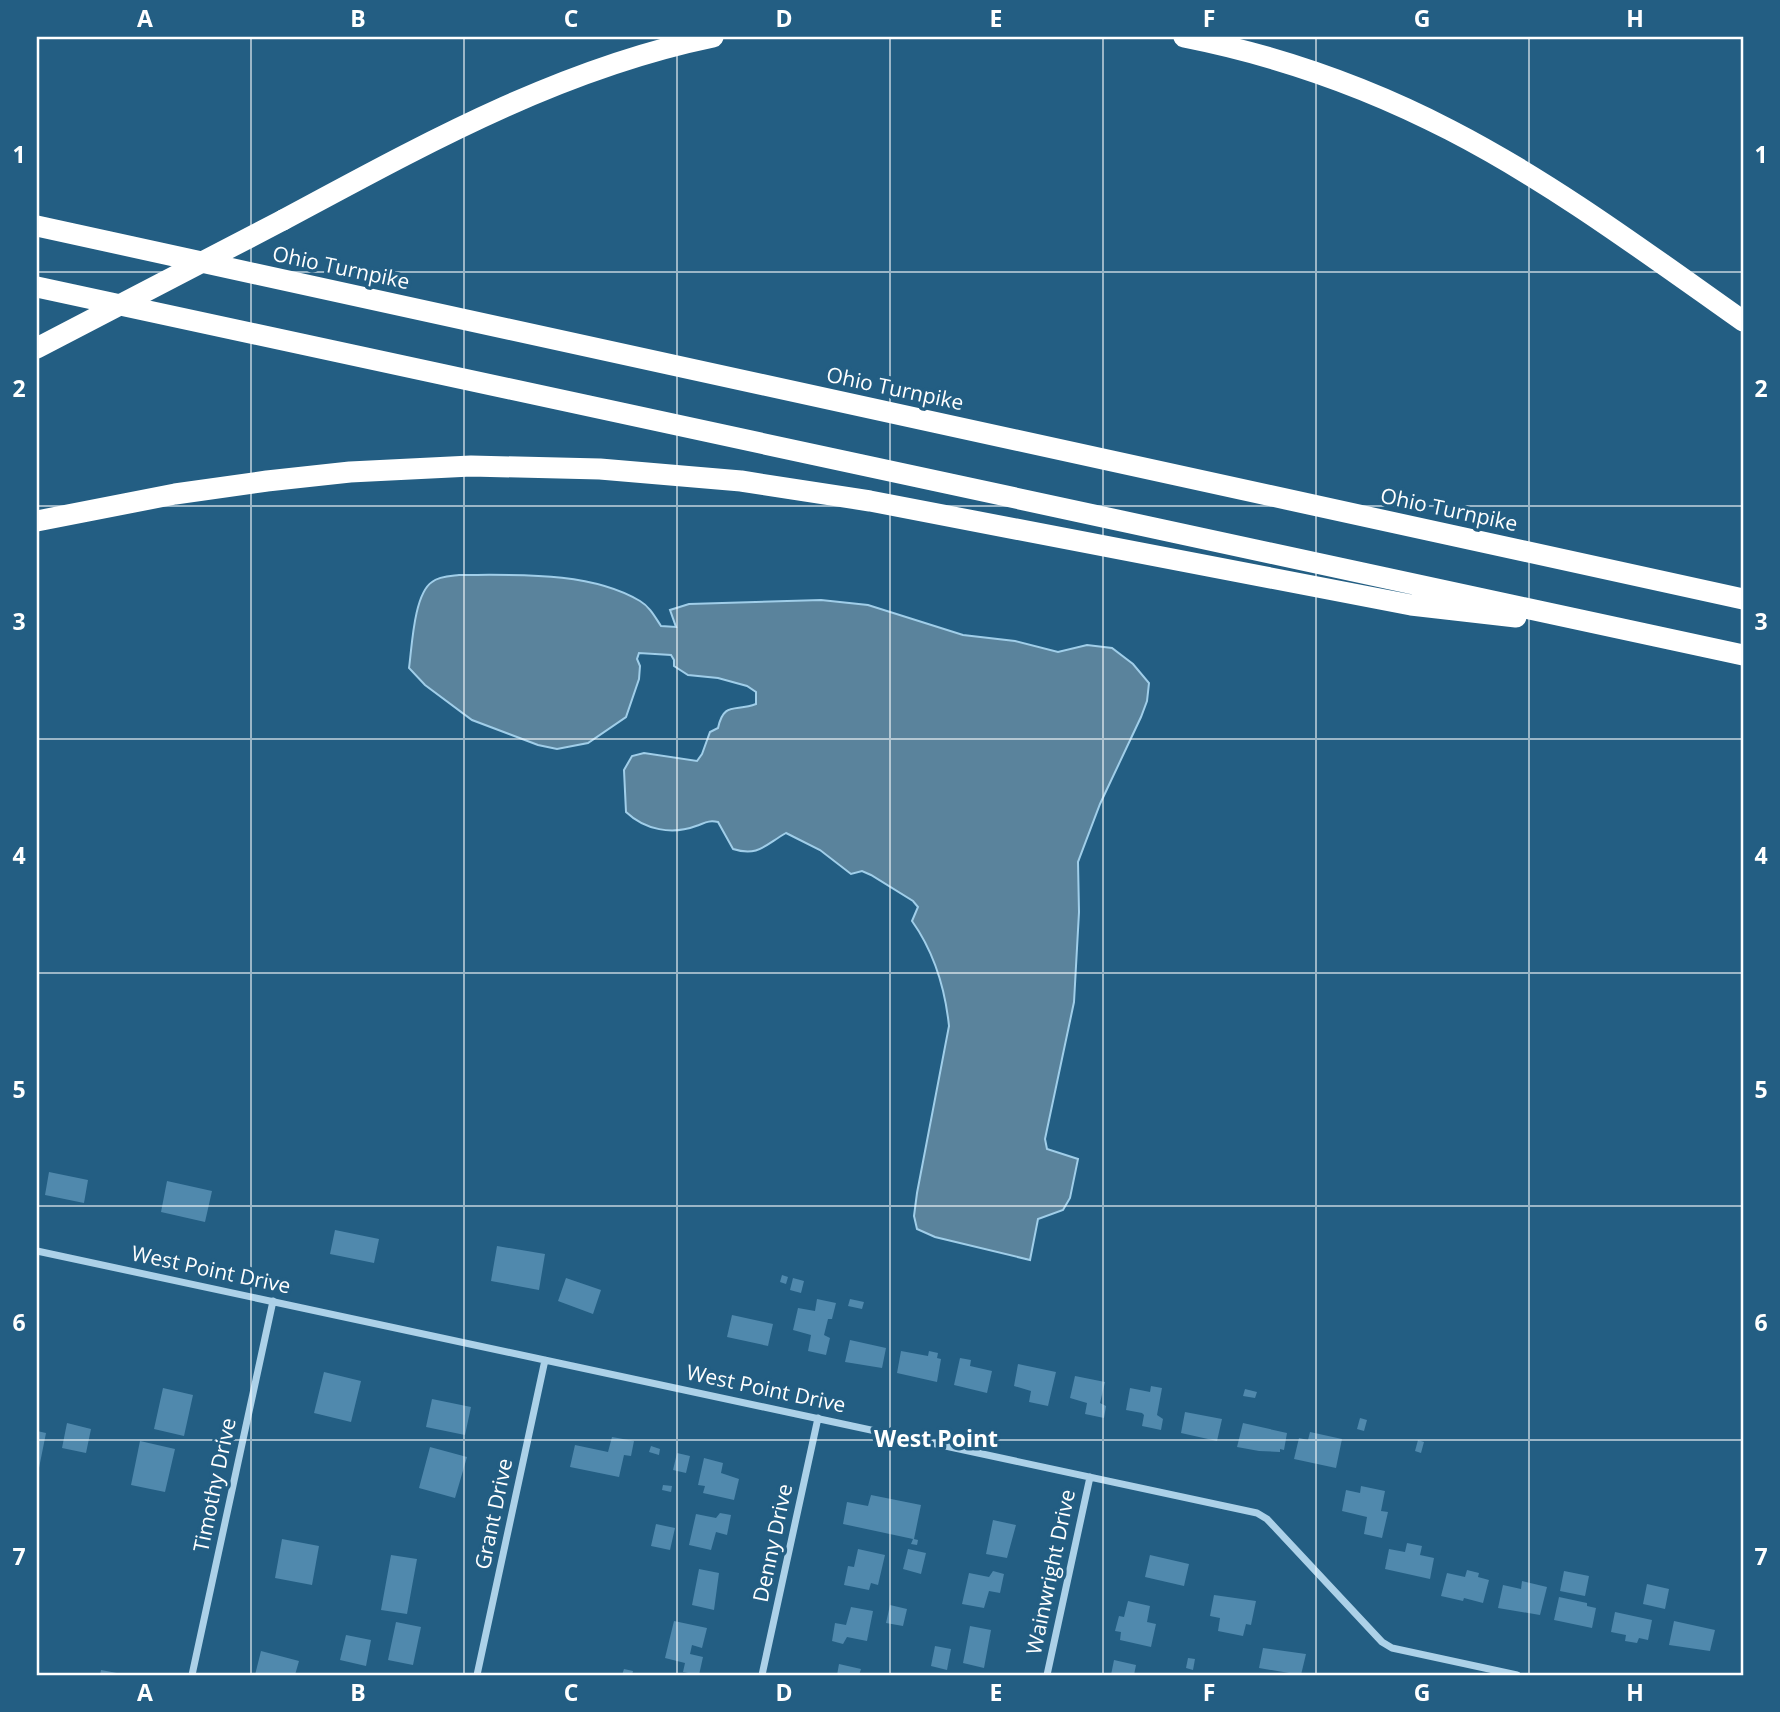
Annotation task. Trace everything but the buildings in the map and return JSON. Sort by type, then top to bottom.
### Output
[{"type":"highway","points":[[37,348],[492,111],[620,62],[713,37]]},
{"type":"highway","points":[[1184,37],[1272,60],[1327,78],[1411,111],[1450,130],[1567,199],[1743,321]]},
{"type":"highway","name":"Ohio Turnpike","points":[[37,226],[1743,599]]},
{"type":"highway","points":[[37,287],[1743,654]]},
{"type":"highway","points":[[37,521],[199,490],[350,472],[471,466],[644,472],[741,481],[870,500],[1411,605],[1634,630]]},
{"type":"street","name":"West Point Drive","points":[[37,1251],[1257,1513],[1267,1520],[1382,1642],[1392,1648],[1517,1675]]},
{"type":"street","name":"Timothy Drive","points":[[192,1675],[273,1301]]},
{"type":"street","name":"Grant Drive","points":[[477,1675],[545,1360]]},
{"type":"street","name":"Denny Drive","points":[[762,1675],[818,1418]]},
{"type":"street","name":"Wainwright Drive","points":[[1047,1675],[1090,1477]]},
{"type":"water","points":[[459,575],[552,577],[599,584],[640,601],[661,626],[676,627],[670,610],[689,604],[821,600],[868,605],[963,635],[1015,641],[1058,652],[1087,645],[1112,648],[1133,664],[1149,683],[1147,701],[1141,717],[1100,804],[1078,862],[1079,912],[1074,1002],[1045,1139],[1047,1149],[1078,1159],[1070,1198],[1063,1210],[1038,1219],[1030,1260],[935,1237],[917,1229],[914,1216],[917,1193],[949,1026],[937,971],[912,921],[918,907],[913,901],[862,871],[851,874],[820,850],[786,833],[749,852],[733,849],[718,822],[668,830],[650,827],[626,812],[624,770],[632,756],[644,753],[697,761],[710,732],[718,728],[724,714],[731,709],[756,704],[756,692],[747,686],[718,678],[688,675],[674,666],[671,655],[639,653],[639,679],[626,717],[588,743],[557,749],[538,745],[472,720],[425,685],[409,668],[421,597],[432,582]]},
{"type":"district","name":"West Point","points":[[936,1439]]}]
